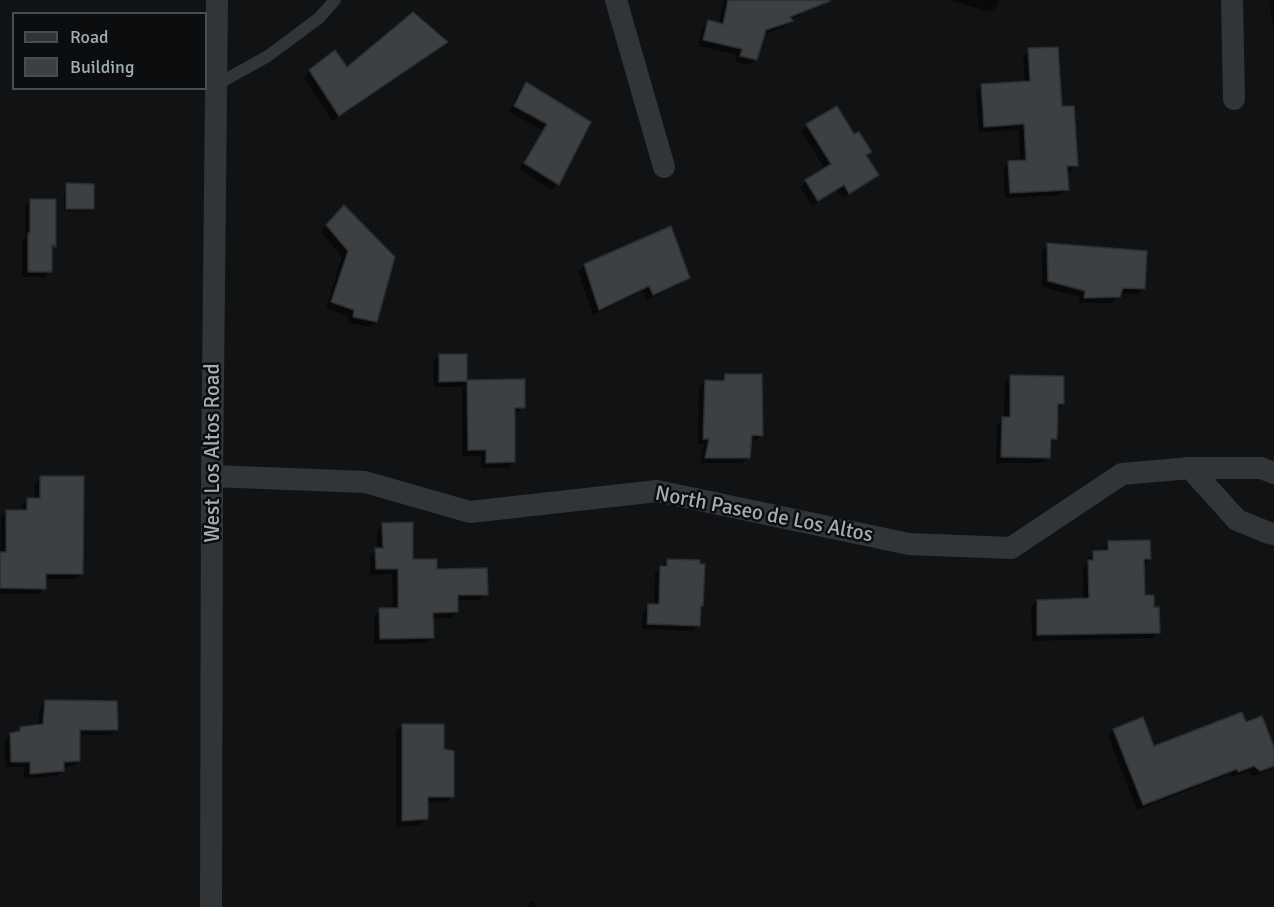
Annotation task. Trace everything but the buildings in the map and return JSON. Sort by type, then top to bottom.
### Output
[{"type":"street","name":"West Los Altos Road","points":[[211,907],[212,476],[217,0]]},
{"type":"street","points":[[616,0],[664,167]]},
{"type":"street","points":[[1232,0],[1234,99]]},
{"type":"street","points":[[1190,468],[1237,520],[1274,534]]},
{"type":"street","name":"North Paseo de Los Altos","points":[[212,476],[365,482],[470,512],[657,491],[909,544],[1011,548],[1122,474],[1190,468],[1261,468],[1274,473]]},
{"type":"lane","points":[[216,85],[268,56],[319,18],[335,0]]}]
